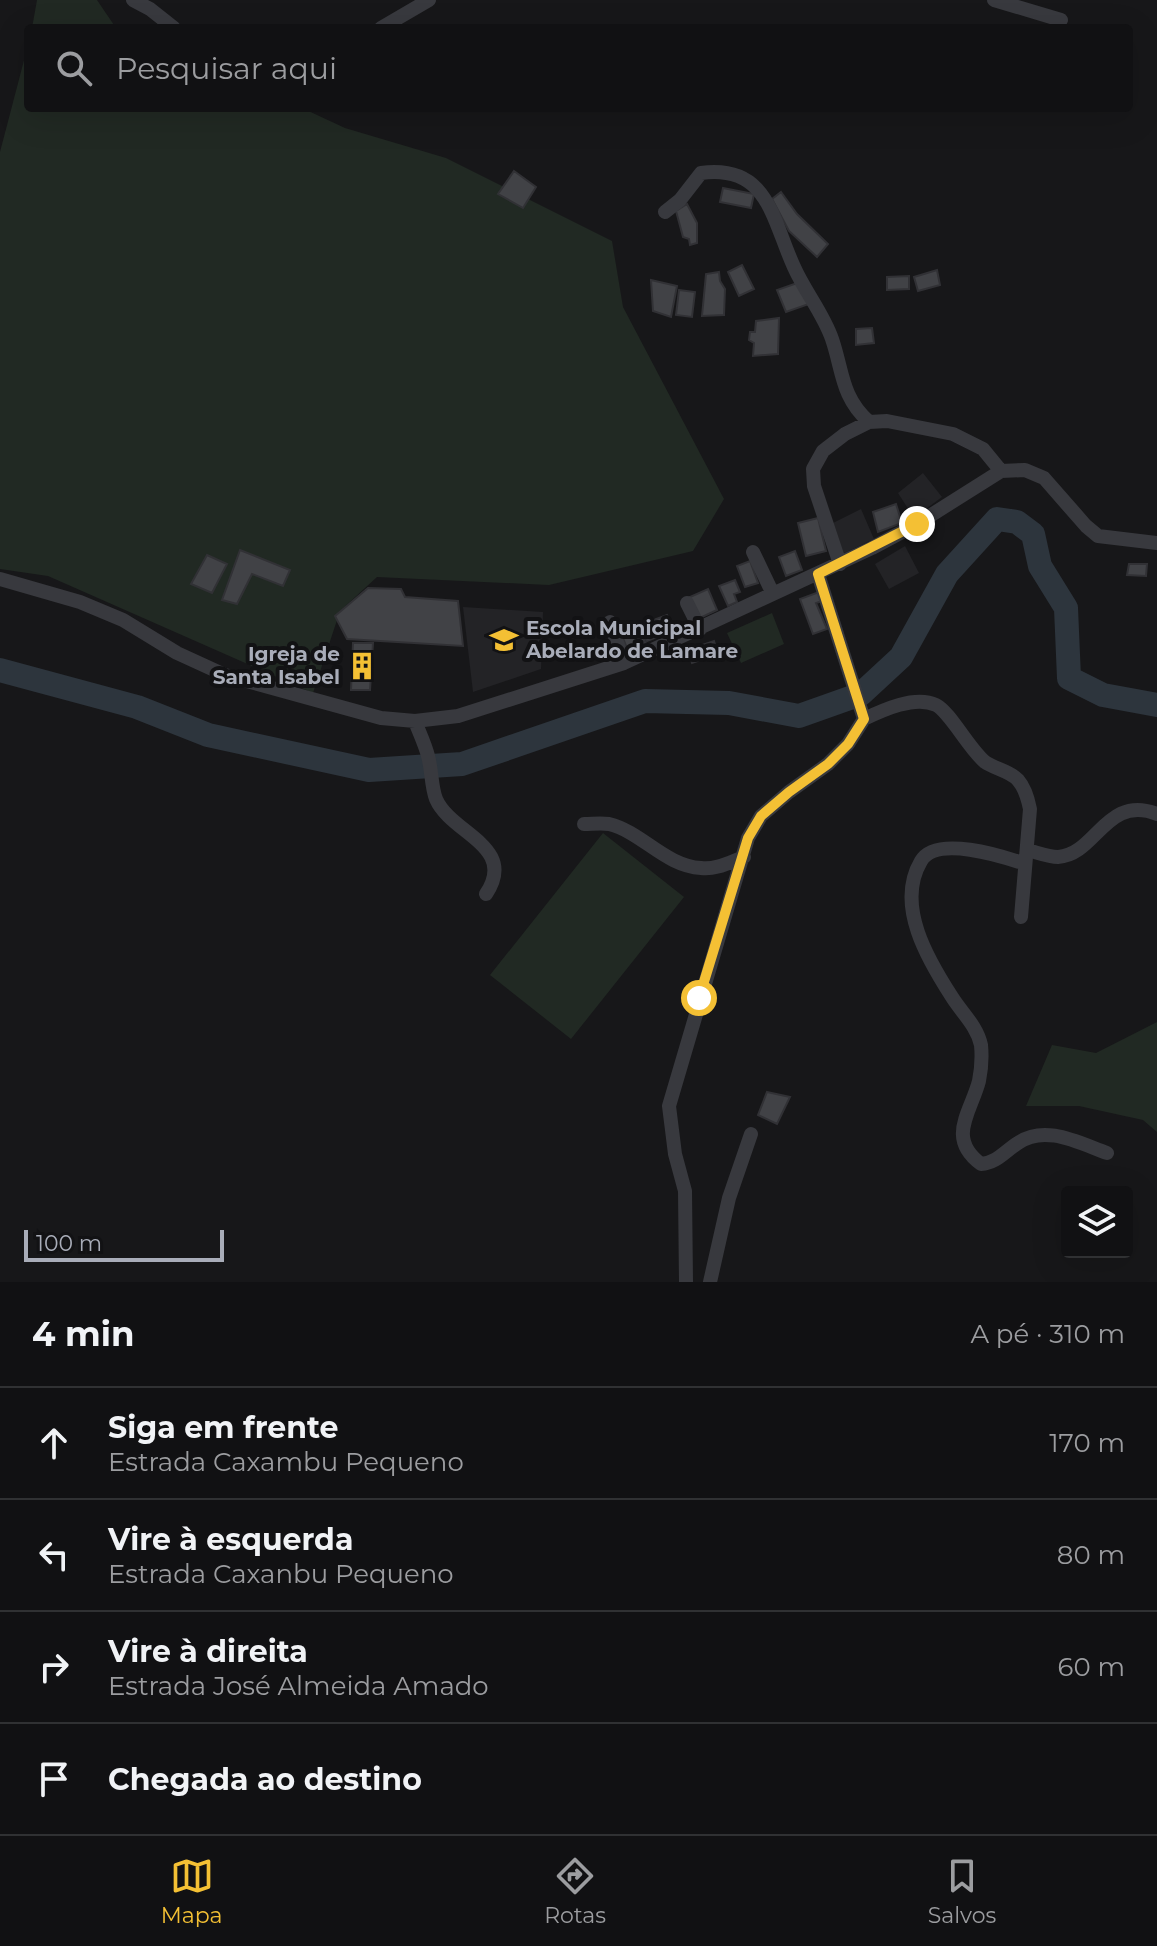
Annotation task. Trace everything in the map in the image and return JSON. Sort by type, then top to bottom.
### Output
[{"type":"street","points":[[133,0],[169,24]]},
{"type":"street","points":[[390,24],[429,0]]},
{"type":"street","points":[[994,0],[1061,20]]},
{"type":"street","points":[[665,212],[680,200],[701,173],[721,171],[754,184],[770,205],[795,269],[831,337],[847,397],[869,422]]},
{"type":"street","points":[[840,564],[814,486],[813,469],[823,451],[845,434],[869,422],[887,421],[953,434],[983,449],[1001,471]]},
{"type":"street","points":[[0,579],[80,602],[123,620],[177,653],[225,675],[381,718],[415,721],[458,716],[624,663],[840,564],[917,524],[1001,471],[1025,470],[1044,478],[1098,536],[1157,543]]},
{"type":"street","points":[[753,552],[773,594]]},
{"type":"street","points":[[686,1282],[685,1191],[675,1154],[669,1106],[748,838],[761,816],[828,764],[848,744],[862,714],[818,574]]},
{"type":"street","points":[[687,603],[700,629]]},
{"type":"street","points":[[610,622],[624,663]]},
{"type":"street","points":[[862,714],[920,702],[936,705],[947,714],[962,737],[986,763],[1017,778],[1027,795],[1030,809],[1021,917]]},
{"type":"street","points":[[415,721],[428,756],[436,798],[456,824],[487,849],[494,872],[486,894]]},
{"type":"street","points":[[1107,1153],[1058,1136],[1039,1134],[1019,1141],[991,1163],[981,1164],[971,1157],[965,1145],[963,1118],[978,1082],[981,1044],[975,1029],[928,955],[914,924],[913,874],[923,856],[938,849],[1060,857],[1079,848],[1123,812],[1139,808],[1157,814]]},
{"type":"street","points":[[584,824],[607,824],[620,828],[661,854],[702,869],[744,857]]},
{"type":"street","points":[[710,1282],[729,1198],[751,1134]]},
{"type":"shaded area","points":[[37,0],[97,0],[113,24],[33,24]]},
{"type":"shaded area","points":[[24,60],[24,112],[311,112],[345,128],[446,158],[612,241],[623,307],[724,499],[693,551],[549,585],[377,577],[340,611],[313,693],[48,576],[0,569],[0,152]]},
{"type":"shaded area","points":[[923,473],[942,497],[914,518],[898,493]]},
{"type":"shaded area","points":[[861,509],[874,539],[840,555],[829,525]]},
{"type":"shaded area","points":[[905,546],[919,573],[889,589],[875,564]]},
{"type":"shaded area","name":"Escola Municipal Abelardo de Lamare","points":[[463,607],[543,612],[541,669],[473,692]]},
{"type":"shaded area","points":[[772,613],[784,644],[741,663],[727,633]]},
{"type":"shaded area","points":[[603,833],[684,897],[571,1039],[490,975]]},
{"type":"shaded area","points":[[1157,1022],[1157,1132],[1143,1120],[1079,1106],[1026,1106],[1052,1045],[1096,1053]]},
{"type":"building","points":[[514,171],[536,187],[523,208],[498,194]]},
{"type":"building","points":[[723,188],[754,194],[751,208],[720,202]]},
{"type":"building","points":[[781,192],[797,214],[828,244],[817,257],[789,231],[772,199]]},
{"type":"building","points":[[687,204],[697,223],[697,243],[690,245],[689,239],[683,237],[676,211]]},
{"type":"building","points":[[742,265],[754,289],[739,296],[728,272]]},
{"type":"building","points":[[937,270],[940,285],[918,291],[914,277]]},
{"type":"building","points":[[719,272],[725,289],[724,315],[702,316],[706,274]]},
{"type":"building","points":[[909,276],[909,289],[887,290],[887,277]]},
{"type":"building","points":[[651,280],[677,286],[671,317],[653,311]]},
{"type":"building","points":[[800,282],[809,304],[786,312],[777,290]]},
{"type":"building","points":[[679,290],[695,292],[692,317],[676,315]]},
{"type":"building","points":[[779,318],[778,354],[753,356],[754,343],[749,340],[750,332],[755,332],[756,321]]},
{"type":"building","points":[[872,328],[874,343],[856,345],[856,329]]},
{"type":"building","points":[[896,504],[902,523],[878,532],[873,512]]},
{"type":"building","points":[[818,518],[826,551],[806,556],[798,523]]},
{"type":"building","points":[[240,550],[290,570],[283,586],[252,574],[237,604],[222,600]]},
{"type":"building","points":[[795,551],[802,570],[786,576],[779,557]]},
{"type":"building","points":[[207,555],[227,564],[212,593],[191,584]]},
{"type":"building","points":[[750,561],[758,583],[745,587],[737,566]]},
{"type":"building","points":[[1129,564],[1147,564],[1146,576],[1127,575]]},
{"type":"building","points":[[735,580],[740,592],[734,594],[737,602],[728,606],[719,586]]},
{"type":"building","points":[[368,588],[401,589],[405,597],[458,601],[463,646],[347,639],[335,616]]},
{"type":"building","points":[[708,589],[717,610],[700,618],[690,597]]},
{"type":"building","points":[[819,592],[822,601],[816,603],[827,629],[813,634],[800,599]]},
{"type":"building","points":[[667,615],[674,631],[662,635],[656,619]]},
{"type":"building","points":[[654,620],[660,636],[647,641],[640,625]]},
{"type":"building","points":[[637,624],[646,644],[628,651],[620,630]]},
{"type":"building","points":[[714,641],[718,654],[692,663],[688,650]]},
{"type":"building","name":"Igreja de Santa Isabel","points":[[353,643],[373,643],[370,690],[351,690]]},
{"type":"building","points":[[767,1092],[790,1097],[777,1124],[758,1115]]},
{"type":"waterway","points":[[0,670],[137,707],[208,735],[369,770],[462,764],[645,701],[729,703],[799,716],[861,694],[901,657],[947,574],[997,519],[1017,522],[1033,534],[1040,566],[1066,608],[1069,678],[1103,695],[1157,705]]},
{"type":"place","name":"Escola Municipal Abelardo de Lamare","points":[[504,640]]},
{"type":"place","name":"Igreja de Santa Isabel","points":[[362,666]]},
{"type":"route","points":[[699,998],[748,838],[761,816],[828,764],[848,744],[864,719],[818,574],[917,524]]}]
